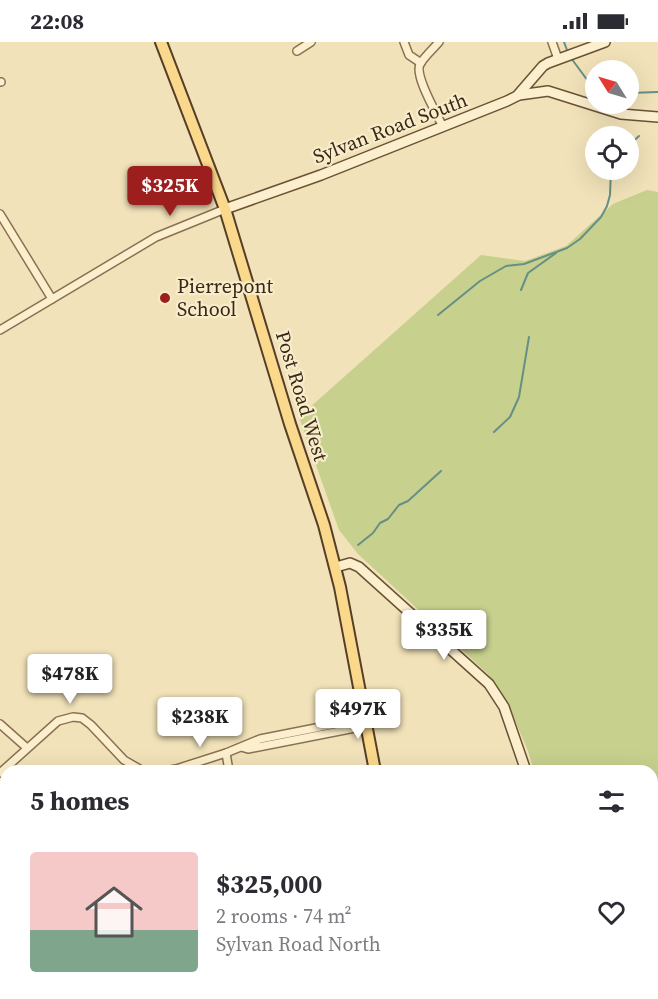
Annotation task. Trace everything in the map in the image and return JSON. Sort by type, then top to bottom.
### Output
[{"type":"main road","name":"Post Road West","points":[[161,42],[225,209],[284,405],[320,510],[336,567],[374,765]]},
{"type":"street","points":[[297,51],[311,42]]},
{"type":"street","points":[[404,42],[409,55],[420,63]]},
{"type":"street","points":[[440,42],[420,63],[418,69],[443,127]]},
{"type":"street","points":[[552,42],[562,57],[539,77],[540,84],[548,91],[621,114],[658,117]]},
{"type":"street","name":"Sylvan Road South","points":[[225,209],[313,178],[517,96],[543,66],[606,42]]},
{"type":"street","points":[[517,96],[548,91]]},
{"type":"street","points":[[0,330],[156,237],[225,209]]},
{"type":"street","points":[[0,214],[52,299]]},
{"type":"street","points":[[336,567],[350,563],[359,567],[486,681],[502,704],[524,765]]},
{"type":"street","points":[[9,765],[58,722],[73,717],[82,718],[124,760],[133,765]]},
{"type":"street","points":[[188,765],[241,747],[248,748],[346,730],[366,723]]},
{"type":"street","points":[[0,724],[27,748]]},
{"type":"street","points":[[226,753],[228,765]]},
{"type":"green space","points":[[647,190],[658,192],[658,765],[532,765],[510,709],[489,675],[358,554],[339,530],[299,417],[481,255],[525,261],[566,246],[613,204]]},
{"type":"waterway","points":[[564,42],[568,53]]},
{"type":"waterway","points":[[571,58],[585,77]]},
{"type":"waterway","points":[[639,93],[658,92]]},
{"type":"waterway","points":[[438,315],[480,281],[506,266],[524,264],[567,248],[580,239],[601,217],[607,206],[611,180]]},
{"type":"waterway","points":[[521,290],[528,273],[556,253]]},
{"type":"waterway","points":[[494,432],[510,417],[519,397],[529,337]]},
{"type":"waterway","points":[[358,545],[373,533],[380,523],[388,519],[399,505],[408,501],[441,471]]},
{"type":"place","name":"Pierrepont School","points":[[165,298]]}]
